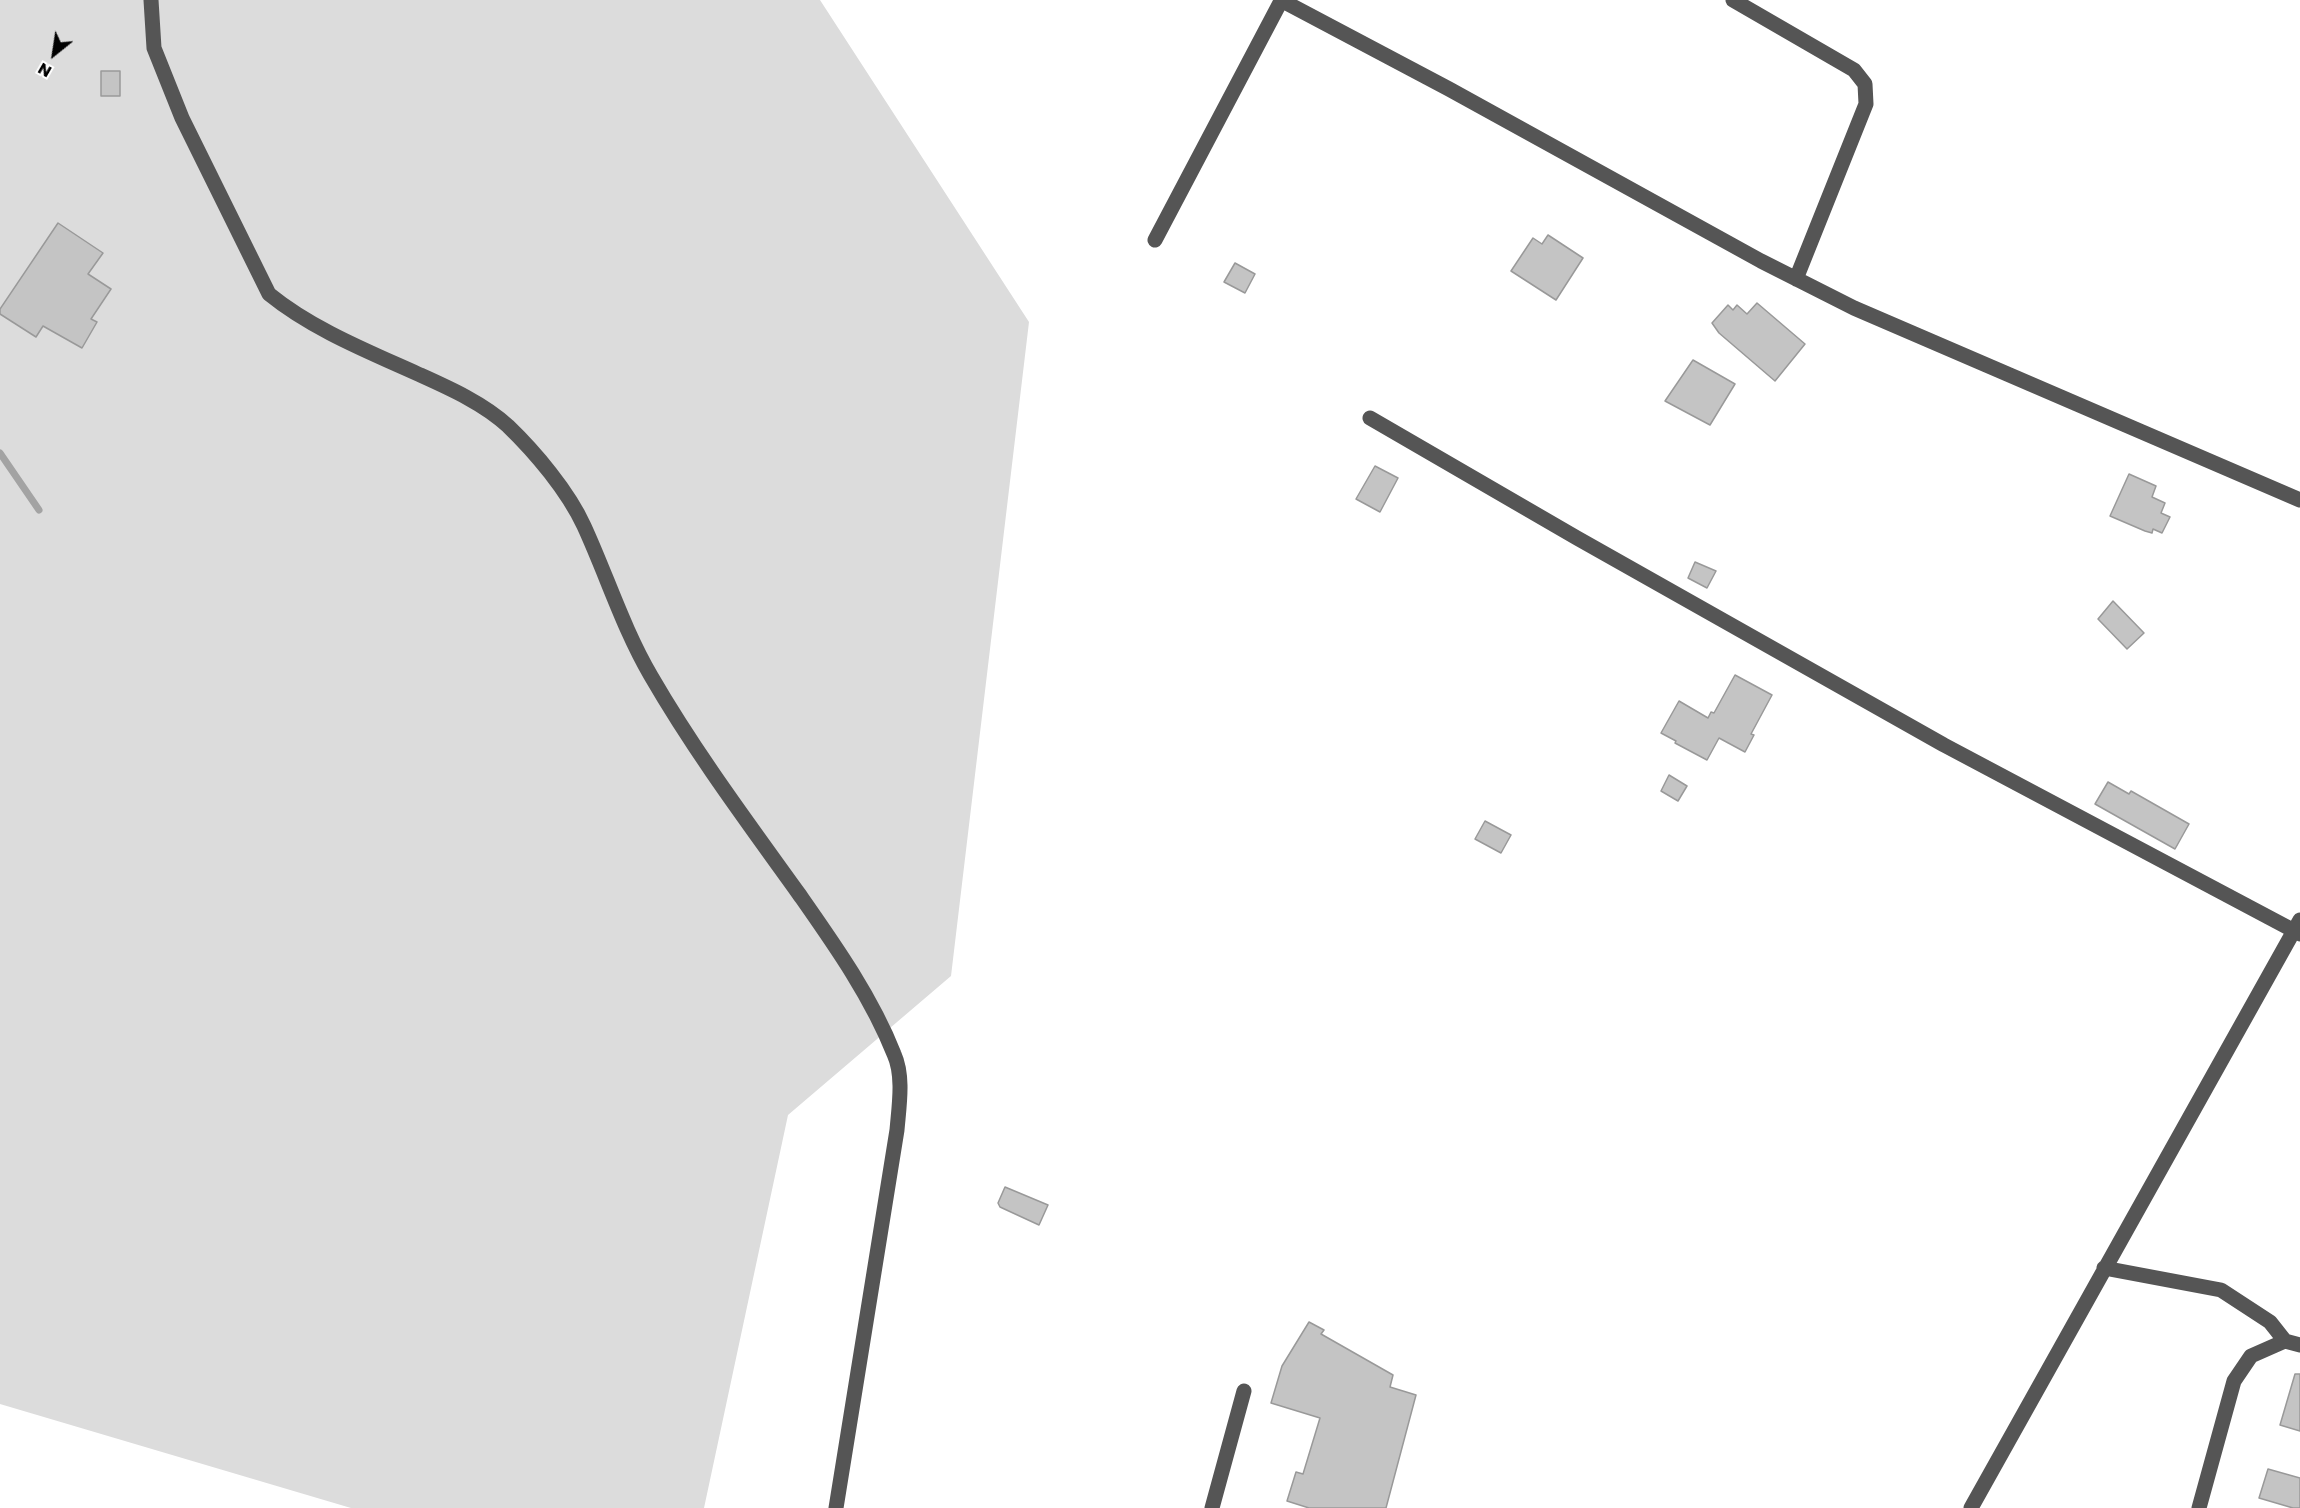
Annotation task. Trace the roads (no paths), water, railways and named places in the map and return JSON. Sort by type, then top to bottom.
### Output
[{"type":"street","points":[[151,0],[154,48],[178,108],[269,294],[290,311],[459,393],[506,424],[538,458],[571,503],[583,525],[617,607],[651,676],[715,776],[832,942],[878,1017],[896,1057],[900,1090],[897,1130],[836,1508]]},
{"type":"street","points":[[1155,240],[1281,0],[1470,100],[1796,279],[1854,308],[2300,500]]},
{"type":"street","points":[[1733,0],[1854,70],[1865,84],[1866,104],[1796,279]]},
{"type":"street","points":[[1370,418],[1577,538],[1944,745],[2298,929],[2104,1268],[1971,1508]]},
{"type":"street","points":[[2104,1268],[2221,1290],[2270,1322],[2293,1343]]},
{"type":"street","points":[[2199,1508],[2234,1381],[2251,1356],[2293,1343]]},
{"type":"street","points":[[1212,1508],[1244,1391]]},
{"type":"waterway","points":[[0,453],[39,510]]}]
